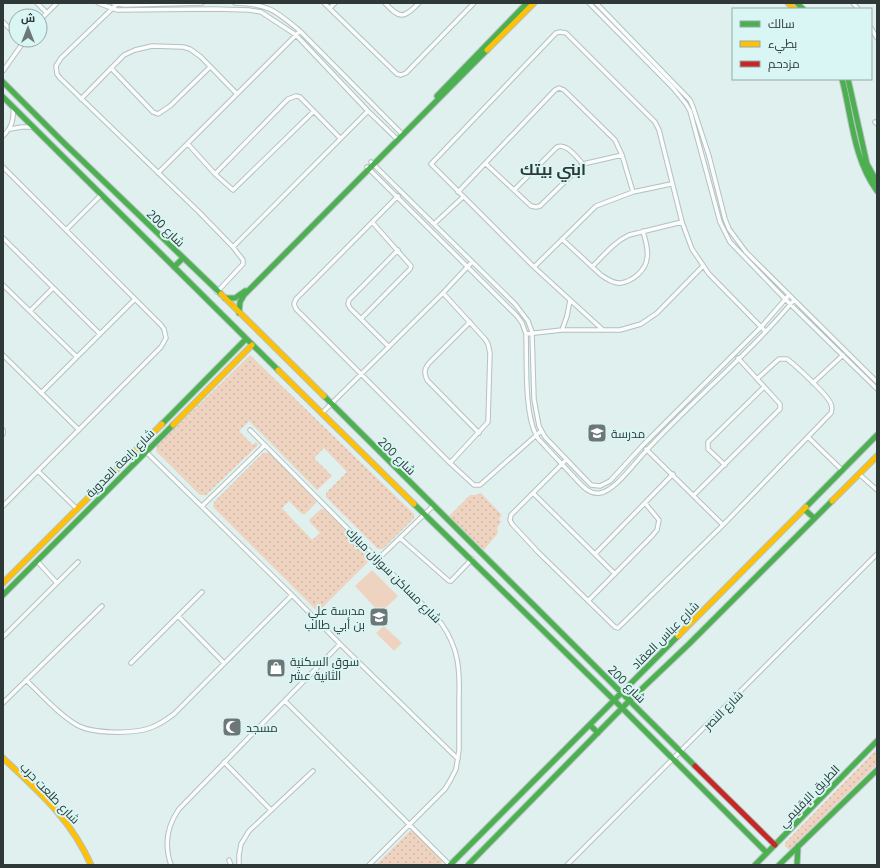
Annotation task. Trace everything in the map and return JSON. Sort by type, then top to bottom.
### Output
[{"type":"main road","points":[[402,134],[527,3]]},
{"type":"main road","points":[[225,298],[235,298],[243,293],[534,3]]},
{"type":"main road","points":[[842,80],[861,165],[868,179],[877,191]]},
{"type":"main road","points":[[848,80],[867,164],[877,182]]},
{"type":"main road","name":"شارع 200","points":[[3,82],[217,292],[225,298],[775,846]]},
{"type":"main road","name":"شارع 200","points":[[3,97],[252,345],[472,559],[767,853]]},
{"type":"main road","points":[[57,150],[64,143]]},
{"type":"main road","points":[[239,313],[240,302],[244,295],[368,168]]},
{"type":"main road","points":[[174,267],[183,258]]},
{"type":"main road","name":"شارع رابعة العدوية","points":[[3,583],[246,339]]},
{"type":"main road","name":"شارع رابعة العدوية","points":[[3,595],[252,345]]},
{"type":"main road","points":[[232,352],[239,358]]},
{"type":"main road","name":"شارع عباس العقاد","points":[[450,865],[877,435]]},
{"type":"main road","name":"شارع عباس العقاد","points":[[468,865],[629,701],[877,456]]},
{"type":"main road","points":[[804,509],[814,518]]},
{"type":"main road","points":[[590,725],[598,733]]},
{"type":"main road","name":"الطريق الإقليمي","points":[[755,865],[877,741]]},
{"type":"main road","name":"شارع طلعت حرب","points":[[3,758],[65,820],[80,840],[91,865]]},
{"type":"main road","points":[[779,865],[877,770]]},
{"type":"main road","points":[[797,865],[798,846]]},
{"type":"street","points":[[48,10],[57,3]]},
{"type":"street","points":[[98,3],[113,9],[214,9],[249,10],[261,12],[296,35],[368,111],[397,139]]},
{"type":"street","points":[[202,3],[115,4],[113,9],[61,58],[56,66],[56,70],[60,78],[81,99],[233,246],[243,260],[244,264],[217,292]]},
{"type":"street","points":[[214,3],[214,9]]},
{"type":"street","points":[[235,3],[259,4],[281,16],[300,31],[402,134]]},
{"type":"street","points":[[324,3],[397,74],[401,75],[406,73],[474,3]]},
{"type":"street","points":[[330,8],[335,3]]},
{"type":"street","points":[[388,4],[397,14],[401,15],[409,12],[419,3]]},
{"type":"street","points":[[589,3],[673,88],[686,104],[690,111],[720,222],[730,242],[785,299],[877,389]]},
{"type":"street","points":[[596,3],[690,100],[709,156],[721,205],[729,229],[746,252],[877,382]]},
{"type":"street","points":[[158,173],[300,31]]},
{"type":"street","points":[[603,330],[534,267],[431,164],[556,34],[560,32],[566,33],[656,122],[682,222],[692,249],[703,266],[765,331]]},
{"type":"street","points":[[81,99],[129,52],[152,46],[178,46],[190,49],[201,57],[237,94]]},
{"type":"street","points":[[3,72],[18,48]]},
{"type":"street","points":[[111,68],[152,112],[158,114],[170,106],[210,67]]},
{"type":"street","points":[[458,192],[555,90],[559,88],[564,90],[615,140],[622,155],[633,192]]},
{"type":"street","points":[[215,174],[288,99],[296,96],[300,97],[340,138]]},
{"type":"street","points":[[3,136],[10,129],[13,118],[13,106]]},
{"type":"street","points":[[188,144],[215,174],[233,190],[314,111]]},
{"type":"street","points":[[233,246],[368,111]]},
{"type":"street","points":[[10,129],[22,126],[34,127]]},
{"type":"street","points":[[514,190],[557,147],[561,145],[566,146],[583,164]]},
{"type":"street","points":[[486,164],[531,206],[536,207],[540,206],[583,164],[622,155]]},
{"type":"street","points":[[703,158],[709,156]]},
{"type":"street","points":[[373,163],[515,304],[528,321],[532,332],[534,399],[537,419],[541,431],[566,460],[592,485],[600,486],[610,481],[642,445],[761,328],[789,295]]},
{"type":"street","points":[[3,167],[164,328],[166,338],[164,343],[3,506]]},
{"type":"street","points":[[368,168],[398,196],[517,316],[522,323],[526,334],[528,399],[536,435],[562,465],[587,490],[593,493],[605,492],[615,484],[647,449],[738,359],[794,300]]},
{"type":"street","points":[[534,267],[596,206],[633,192],[672,184]]},
{"type":"street","points":[[402,192],[296,299],[294,304],[296,309],[450,463],[474,485],[477,486],[541,431]]},
{"type":"street","points":[[66,230],[101,195]]},
{"type":"street","points":[[434,224],[463,197]]},
{"type":"street","points":[[361,318],[410,269],[409,263],[372,222]]},
{"type":"street","points":[[592,267],[621,239],[629,234],[682,222]]},
{"type":"street","points":[[562,239],[601,275],[614,282],[621,283],[630,280],[644,267],[648,250],[643,230]]},
{"type":"street","points":[[3,238],[100,334]]},
{"type":"street","points":[[390,347],[350,308],[348,304],[350,300],[398,250]]},
{"type":"street","points":[[322,413],[390,347],[472,262]]},
{"type":"street","points":[[526,334],[532,332],[562,330],[631,328],[642,324],[650,319],[703,266]]},
{"type":"street","points":[[3,285],[77,357]]},
{"type":"street","points":[[30,311],[54,288]]},
{"type":"street","points":[[443,293],[485,339],[490,353],[489,419],[487,425],[450,463]]},
{"type":"street","points":[[41,393],[135,299]]},
{"type":"street","points":[[562,330],[567,316],[570,300]]},
{"type":"street","points":[[470,322],[429,363],[424,373],[427,380],[478,433]]},
{"type":"street","points":[[3,355],[79,430]]},
{"type":"street","points":[[694,496],[780,409],[780,404],[734,355]]},
{"type":"street","points":[[813,383],[843,356]]},
{"type":"street","points":[[566,460],[534,494],[511,515],[510,520],[538,552],[615,627],[619,627],[723,525],[831,413],[832,409],[830,401],[790,361],[784,358],[779,359],[757,380]]},
{"type":"street","points":[[725,465],[708,449],[708,442],[764,387]]},
{"type":"street","name":"شارع مساكن سوزان مبارك","points":[[250,430],[441,622],[453,642],[457,656],[459,671],[458,759],[454,774],[445,789],[369,865]]},
{"type":"street","points":[[808,437],[842,470]]},
{"type":"street","points":[[202,506],[265,445]]},
{"type":"street","points":[[642,445],[723,525]]},
{"type":"street","points":[[140,446],[458,759]]},
{"type":"street","points":[[38,471],[77,509]]},
{"type":"street","points":[[595,554],[673,474]]},
{"type":"street","points":[[859,474],[877,490]]},
{"type":"street","points":[[534,494],[615,574]]},
{"type":"street","points":[[588,601],[657,530],[658,520],[645,503]]},
{"type":"street","points":[[378,559],[433,506]]},
{"type":"street","points":[[400,538],[449,581],[451,581],[472,559]]},
{"type":"street","name":"شارع النصر","points":[[568,865],[877,554]]},
{"type":"street","points":[[37,561],[57,582]]},
{"type":"street","points":[[3,637],[78,562]]},
{"type":"street","points":[[131,663],[202,592]]},
{"type":"street","points":[[26,680],[66,718],[79,726],[103,731],[133,731],[151,728],[166,720],[292,595]]},
{"type":"street","points":[[3,703],[102,606]]},
{"type":"street","points":[[178,616],[224,663]]},
{"type":"street","points":[[171,865],[168,855],[168,829],[172,819],[182,804],[340,644]]},
{"type":"street","points":[[285,701],[450,865]]},
{"type":"street","points":[[224,762],[271,810]]},
{"type":"street","points":[[239,865],[239,850],[243,839],[249,830],[313,771]]},
{"type":"street","points":[[229,860],[231,865]]},
{"type":"shaded area","points":[[250,355],[414,514],[414,518],[383,549],[378,549],[326,497],[326,493],[347,472],[324,448],[314,458],[332,476],[317,490],[249,421],[239,431],[253,445],[256,442],[258,445],[206,495],[200,495],[156,451],[157,446]]},
{"type":"shaded area","points":[[263,453],[270,453],[317,502],[305,514],[302,514],[289,501],[282,508],[312,540],[320,533],[309,521],[321,509],[324,509],[440,622],[437,625],[370,560],[318,612],[213,507],[214,502]]},
{"type":"shaded area","points":[[481,493],[502,515],[499,519],[501,522],[497,528],[498,533],[484,550],[449,516],[470,495]]},
{"type":"shaded area","points":[[372,570],[398,596],[380,613],[355,586]]},
{"type":"shaded area","points":[[384,626],[402,643],[394,651],[376,633]]},
{"type":"shaded area","points":[[877,749],[877,764],[790,850],[788,849],[785,846],[785,843]]},
{"type":"shaded area","points":[[410,831],[413,831],[442,859],[442,863],[440,865],[376,865]]},
{"type":"traffic: fast","points":[[437,96],[527,3]]},
{"type":"traffic: fast","points":[[797,3],[802,8]]},
{"type":"traffic: fast","points":[[239,313],[240,302],[244,295],[487,50]]},
{"type":"traffic: fast","points":[[842,80],[858,151],[869,178],[877,191]]},
{"type":"traffic: fast","points":[[848,80],[867,164],[877,182]]},
{"type":"traffic: fast","points":[[3,82],[64,143],[221,294]]},
{"type":"traffic: fast","points":[[3,97],[278,370]]},
{"type":"traffic: fast","points":[[174,267],[183,258]]},
{"type":"traffic: fast","points":[[225,298],[235,298],[245,291]]},
{"type":"traffic: fast","points":[[162,424],[246,339]]},
{"type":"traffic: fast","points":[[324,396],[695,766]]},
{"type":"traffic: fast","points":[[3,595],[173,425]]},
{"type":"traffic: fast","points":[[806,507],[877,435]]},
{"type":"traffic: fast","points":[[468,865],[629,701],[689,644],[832,501]]},
{"type":"traffic: fast","points":[[414,504],[614,700],[767,853]]},
{"type":"traffic: fast","points":[[804,509],[814,518]]},
{"type":"traffic: fast","points":[[450,865],[678,636]]},
{"type":"traffic: fast","points":[[590,725],[598,733]]},
{"type":"traffic: fast","points":[[755,865],[877,741]]},
{"type":"traffic: fast","points":[[779,865],[877,770]]},
{"type":"traffic: fast","points":[[797,865],[798,846]]},
{"type":"traffic: slow","points":[[487,50],[534,3]]},
{"type":"traffic: slow","points":[[788,3],[794,8]]},
{"type":"traffic: slow","points":[[221,294],[324,396]]},
{"type":"traffic: slow","points":[[173,425],[252,345]]},
{"type":"traffic: slow","points":[[278,370],[414,504]]},
{"type":"traffic: slow","points":[[3,583],[162,424]]},
{"type":"traffic: slow","points":[[832,501],[877,456]]},
{"type":"traffic: slow","points":[[678,636],[806,507]]},
{"type":"traffic: slow","points":[[3,758],[53,807],[64,820],[74,834],[91,865]]},
{"type":"traffic: jam","points":[[695,766],[775,845]]},
{"type":"place","name":"مدرسة","points":[[597,433]]},
{"type":"place","name":"مدرسة علي بن أبي طالب","points":[[379,617]]},
{"type":"place","name":"سوق السكنية الثانية عشر","points":[[276,668]]},
{"type":"place","name":"مسجد","points":[[232,727]]},
{"type":"district","name":"ابني بيتك","points":[[553,169]]}]
